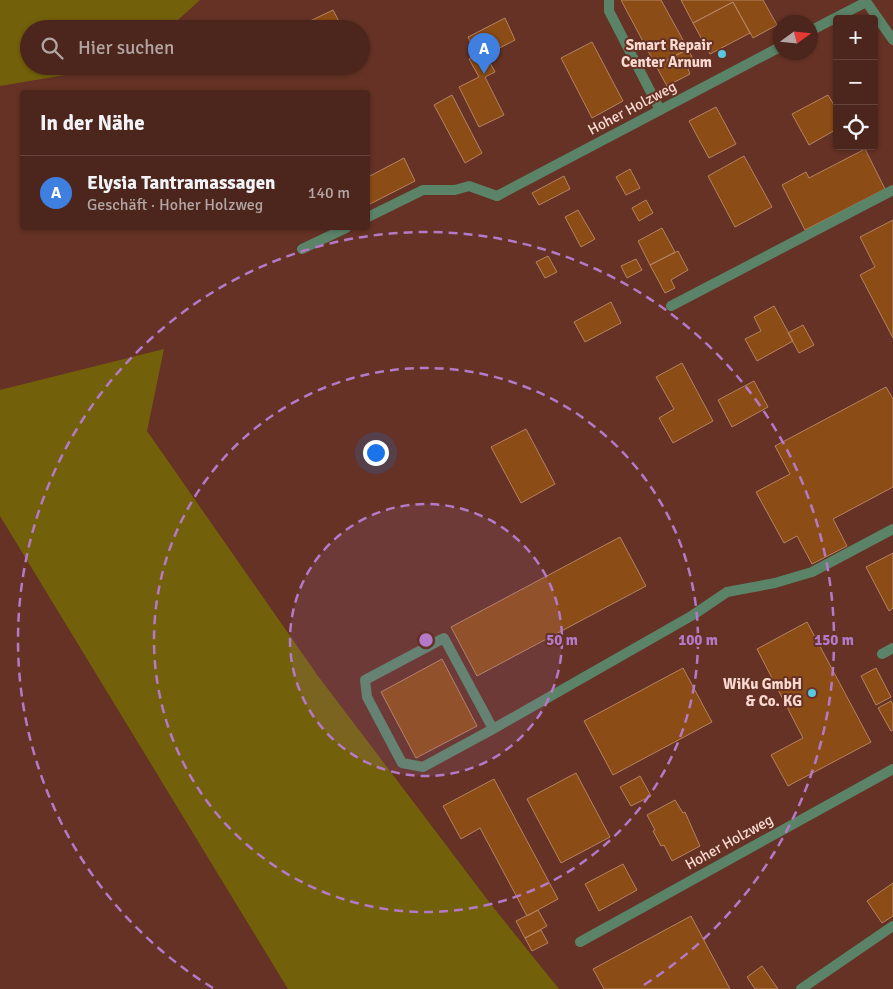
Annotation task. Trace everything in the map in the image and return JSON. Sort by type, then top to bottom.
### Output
[{"type":"street","points":[[608,0],[609,11],[660,110]]},
{"type":"street","points":[[818,27],[865,1],[893,40]]},
{"type":"street","name":"Hoher Holzweg","points":[[370,216],[423,190],[455,190],[469,186],[497,196],[773,51]]},
{"type":"street","points":[[671,306],[893,190]]},
{"type":"street","points":[[302,249],[342,230]]},
{"type":"street","points":[[494,729],[444,638],[366,680],[367,697],[402,763],[423,767],[494,729],[693,615],[727,592],[774,583],[812,572],[893,529]]},
{"type":"street","points":[[882,654],[893,648]]},
{"type":"street","name":"Hoher Holzweg","points":[[580,942],[893,769]]},
{"type":"street","points":[[801,989],[893,926]]},
{"type":"shaded area","points":[[0,0],[200,0],[178,20],[20,20],[20,75],[65,75],[0,86]]},
{"type":"shaded area","points":[[164,349],[147,431],[318,676],[493,907],[559,989],[288,989],[0,516],[0,390]]},
{"type":"building","points":[[621,0],[661,0],[688,49],[656,66]]},
{"type":"building","points":[[681,0],[763,0],[773,18],[773,27],[753,38],[733,2],[693,23]]},
{"type":"building","points":[[733,2],[750,33],[710,54],[693,23]]},
{"type":"building","points":[[333,10],[338,20],[312,20]]},
{"type":"building","points":[[505,18],[515,40],[486,55],[495,72],[485,77],[504,115],[479,127],[459,87],[479,77],[469,59],[477,55],[468,37]]},
{"type":"building","points":[[592,42],[623,101],[592,118],[561,58]]},
{"type":"building","points":[[688,49],[696,65],[688,69],[690,74],[667,86],[656,66]]},
{"type":"building","points":[[452,95],[482,153],[465,163],[434,105]]},
{"type":"building","points":[[828,95],[833,103],[833,131],[809,145],[792,114]]},
{"type":"building","points":[[716,107],[736,144],[709,158],[689,121]]},
{"type":"building","points":[[866,150],[885,189],[805,230],[782,185],[806,172],[809,178]]},
{"type":"building","points":[[744,156],[772,207],[735,227],[708,176]]},
{"type":"building","points":[[404,158],[415,181],[370,204],[370,176]]},
{"type":"building","points":[[630,169],[640,188],[626,195],[616,177]]},
{"type":"building","points":[[564,176],[570,189],[539,205],[532,193]]},
{"type":"building","points":[[646,200],[653,213],[639,221],[632,208]]},
{"type":"building","points":[[578,210],[595,239],[581,247],[565,217]]},
{"type":"building","points":[[893,220],[893,338],[860,275],[875,267],[860,237]]},
{"type":"building","points":[[662,228],[675,252],[650,265],[638,241]]},
{"type":"building","points":[[678,251],[688,270],[671,280],[675,288],[665,293],[650,265]]},
{"type":"building","points":[[548,256],[557,272],[545,278],[536,262]]},
{"type":"building","points":[[636,259],[642,270],[627,278],[621,266]]},
{"type":"building","points":[[611,302],[621,323],[585,342],[574,322]]},
{"type":"building","points":[[774,306],[793,341],[757,361],[745,339],[761,331],[754,317]]},
{"type":"building","points":[[803,325],[814,345],[799,353],[788,333]]},
{"type":"building","points":[[682,363],[713,421],[673,443],[659,418],[674,409],[656,377]]},
{"type":"building","points":[[754,381],[768,407],[732,427],[718,400]]},
{"type":"building","points":[[886,387],[893,399],[893,487],[833,519],[847,546],[812,564],[797,536],[784,543],[756,492],[790,474],[775,446]]},
{"type":"building","points":[[526,429],[555,484],[521,503],[491,447]]},
{"type":"building","points":[[620,537],[646,586],[477,676],[451,627]]},
{"type":"building","points":[[893,553],[893,608],[889,611],[866,567]]},
{"type":"building","name":"WiKu GmbH & Co. KG","points":[[807,622],[871,742],[788,786],[771,755],[803,738],[757,649]]},
{"type":"building","points":[[442,659],[477,726],[416,758],[381,692]]},
{"type":"building","points":[[683,668],[712,722],[613,775],[584,721]]},
{"type":"building","points":[[876,668],[891,697],[876,705],[861,676]]},
{"type":"building","points":[[891,701],[893,705],[893,730],[891,731],[878,708]]},
{"type":"building","points":[[576,773],[610,837],[561,863],[527,799]]},
{"type":"building","points":[[640,776],[651,796],[631,806],[620,787]]},
{"type":"building","points":[[494,779],[558,899],[527,916],[480,828],[461,839],[443,806]]},
{"type":"building","points":[[675,800],[683,813],[685,812],[700,846],[672,861],[664,845],[661,846],[647,815]]},
{"type":"building","points":[[623,864],[637,890],[599,911],[585,884]]},
{"type":"building","points":[[893,883],[893,916],[882,923],[867,901]]},
{"type":"building","points":[[538,910],[547,926],[525,938],[516,921]]},
{"type":"building","points":[[691,916],[730,989],[604,989],[593,969]]},
{"type":"building","points":[[541,930],[548,943],[532,951],[525,938]]},
{"type":"building","points":[[762,966],[778,989],[755,989],[747,977]]},
{"type":"place","name":"Smart Repair Center Arnum","points":[[722,54]]},
{"type":"place","name":"Elysia Tantramassagen","points":[[484,74]]},
{"type":"place","name":"WiKu GmbH & Co. KG","points":[[812,693]]}]
